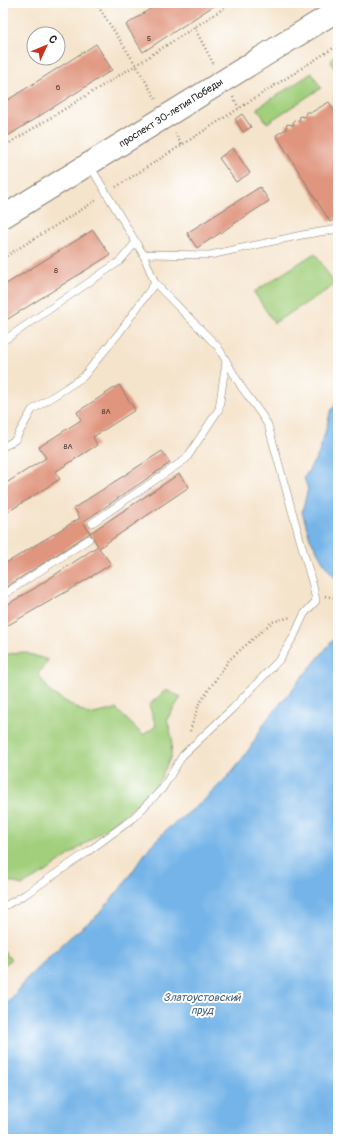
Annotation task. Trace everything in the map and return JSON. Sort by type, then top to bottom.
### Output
[{"type":"main road","name":"проспект 30-летия Победы","points":[[3,217],[338,10]]},
{"type":"lane","points":[[3,907],[26,894],[131,820],[162,789],[183,755],[233,708],[280,659],[294,636],[304,614],[316,601],[268,425],[242,388],[218,347],[155,283],[143,254],[89,164]]},
{"type":"lane","points":[[143,254],[210,255],[302,235],[338,229]]},
{"type":"lane","points":[[3,341],[120,261],[136,242]]},
{"type":"lane","points":[[3,447],[15,440],[32,410],[83,377],[119,333],[155,283]]},
{"type":"lane","points":[[92,523],[186,459],[219,409],[226,360]]},
{"type":"lane","points":[[3,594],[89,539]]},
{"type":"path","points":[[96,3],[136,65]]},
{"type":"path","points":[[3,147],[136,65],[232,3]]},
{"type":"path","points":[[3,258],[338,45]]},
{"type":"path","points":[[183,755],[199,704],[229,660],[272,622],[304,614]]},
{"type":"green space","points":[[338,53],[338,69],[334,68],[331,62],[333,57]]},
{"type":"green space","points":[[312,73],[321,88],[267,123],[257,108]]},
{"type":"green space","points":[[315,253],[335,285],[274,323],[254,292]]},
{"type":"green space","points":[[23,652],[48,660],[38,674],[51,693],[89,715],[116,709],[143,735],[156,726],[149,705],[166,690],[181,697],[167,719],[172,738],[171,756],[159,782],[131,810],[46,872],[22,885],[3,880],[3,655]]},
{"type":"green space","points":[[3,951],[11,959],[3,967]]},
{"type":"water","points":[[338,400],[338,582],[325,565],[310,538],[302,512],[308,489],[304,478],[319,453],[330,413]]},
{"type":"water","name":"Златоустовский пруд","points":[[338,634],[338,1139],[3,1139],[3,1007],[27,978],[68,939],[99,914],[120,889],[151,845],[166,830],[201,803],[234,770],[250,748],[265,722]]},
{"type":"building","points":[[159,3],[218,3],[143,52],[126,25]]},
{"type":"building","points":[[96,44],[112,70],[3,139],[3,103],[61,66],[66,66],[66,63]]},
{"type":"building","points":[[329,102],[337,115],[338,114],[338,217],[330,222],[276,135],[286,129],[287,124],[293,125],[294,120],[299,121],[300,116],[305,117],[306,112],[312,112]]},
{"type":"building","points":[[242,114],[251,127],[243,132],[235,119]]},
{"type":"building","points":[[233,148],[250,173],[236,182],[219,158]]},
{"type":"building","points":[[260,187],[269,201],[197,248],[187,233]]},
{"type":"building","points":[[93,230],[110,255],[3,322],[3,286]]},
{"type":"building","points":[[119,385],[135,410],[93,437],[97,445],[55,472],[60,479],[3,515],[3,485],[46,458],[39,447],[81,420],[77,412]]},
{"type":"building","points":[[162,451],[170,463],[83,522],[90,533],[3,589],[3,565],[80,518],[74,508]]},
{"type":"building","points":[[179,474],[189,487],[99,548],[111,564],[78,585],[3,628],[3,607],[35,588],[98,546],[90,533]]}]
